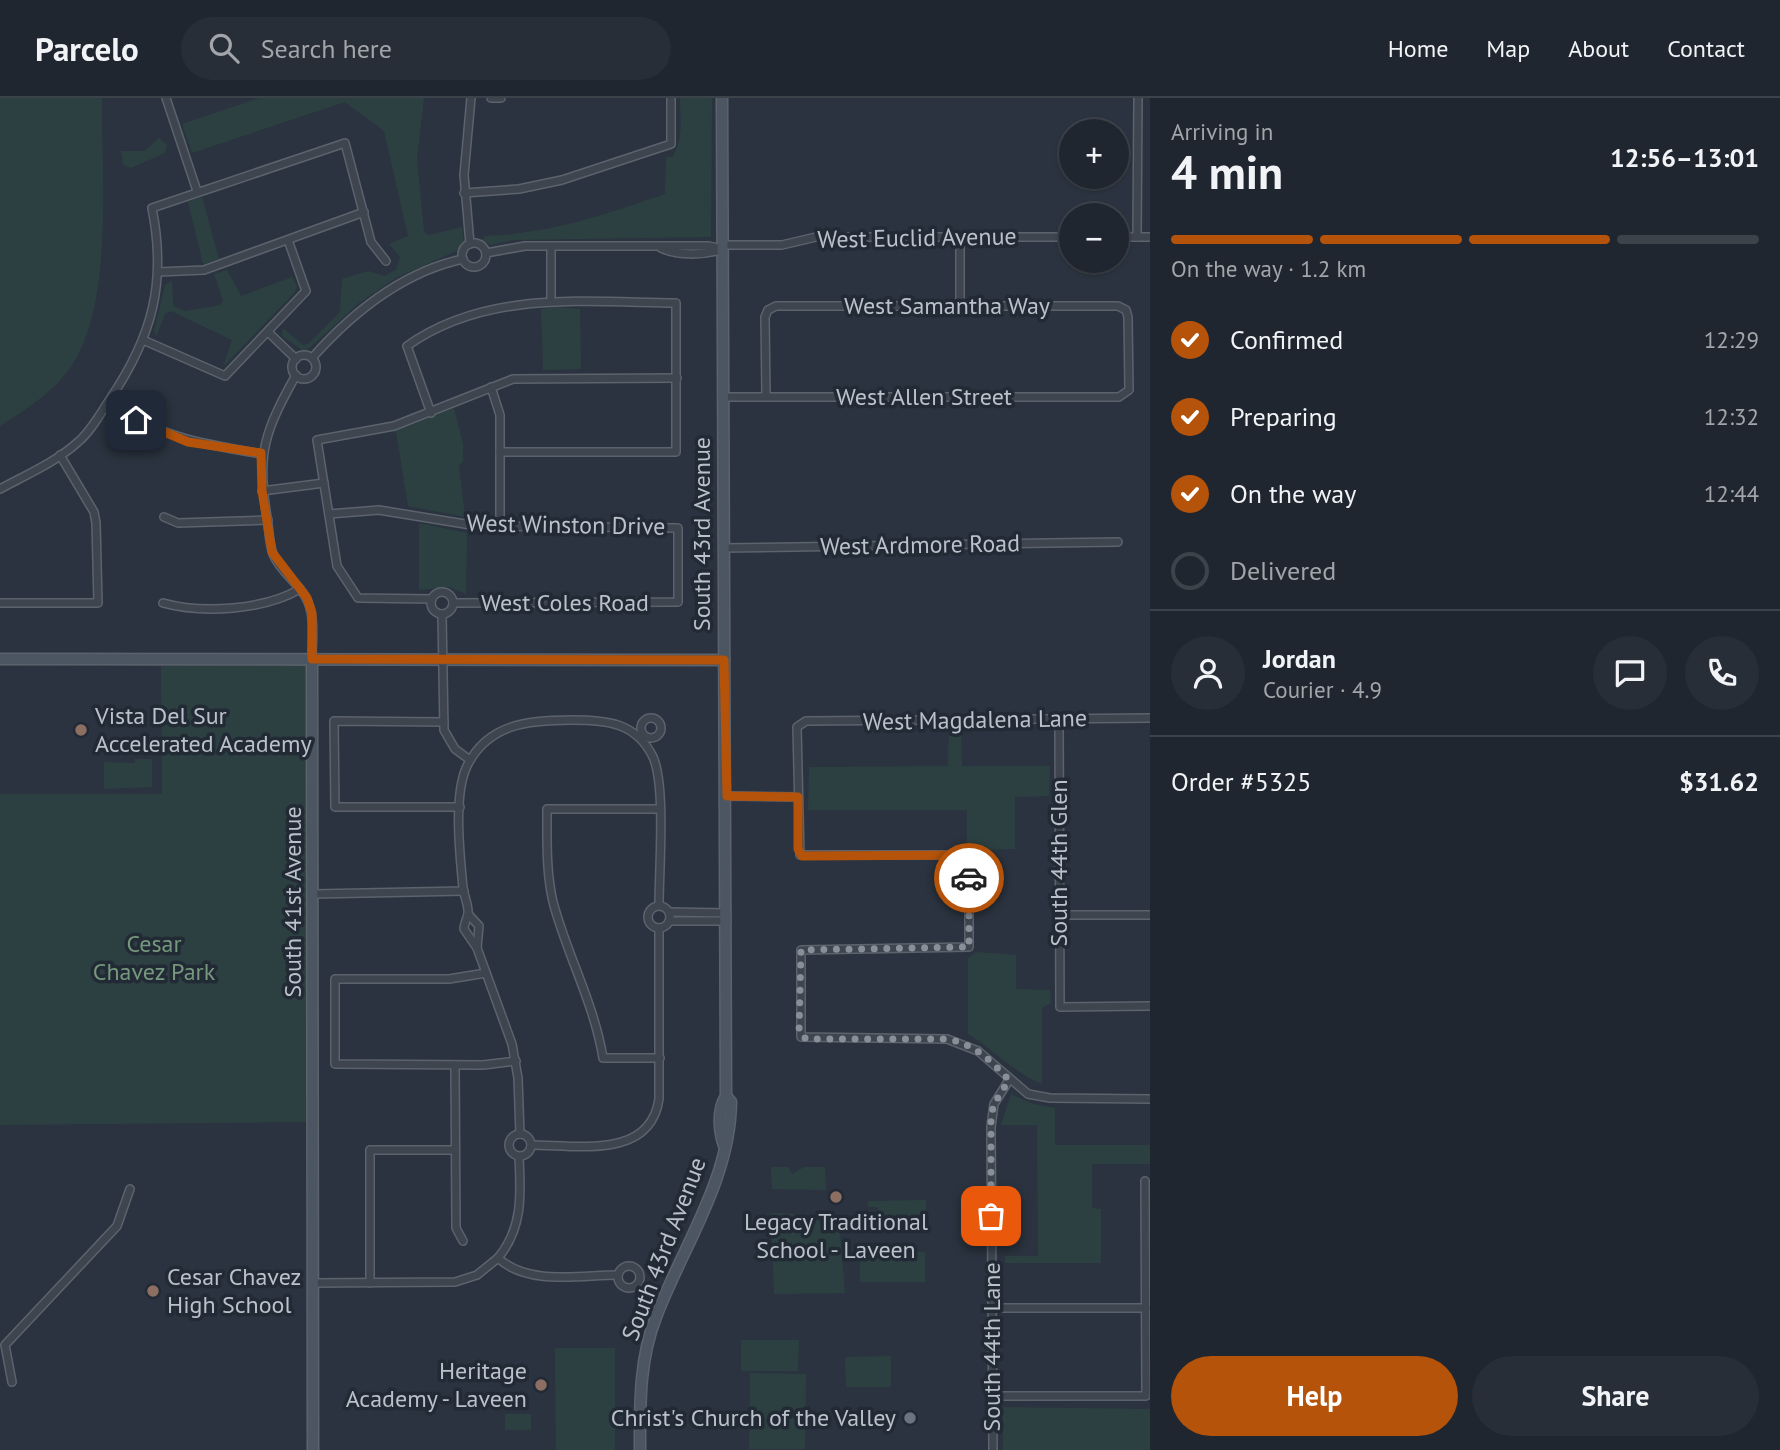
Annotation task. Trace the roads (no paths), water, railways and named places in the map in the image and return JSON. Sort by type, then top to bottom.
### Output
[{"type":"street","points":[[166,98],[197,191]]},
{"type":"street","points":[[470,244],[464,193],[465,139],[471,98]]},
{"type":"street","points":[[491,98],[502,98]]},
{"type":"street","points":[[464,193],[519,189],[562,180],[671,144],[671,98]]},
{"type":"street","name":"South 43rd Avenue","points":[[640,1450],[641,1376],[649,1338],[713,1192],[724,1146],[730,1137],[731,1101],[726,1096],[727,796],[723,548],[722,98]]},
{"type":"street","points":[[1137,237],[1138,98]]},
{"type":"street","points":[[0,489],[60,455],[86,434],[131,368],[153,312],[158,272],[152,208],[345,143],[371,242],[386,261]]},
{"type":"street","points":[[158,272],[204,270],[364,212]]},
{"type":"street","name":"West Euclid Avenue","points":[[296,376],[306,379],[313,376],[316,365],[312,358],[355,315],[387,292],[421,274],[463,260],[475,267],[484,261],[486,253],[525,246],[660,247],[671,253],[708,253],[722,247],[782,245],[816,237],[1059,237]]},
{"type":"street","points":[[960,237],[960,306]]},
{"type":"street","points":[[1129,237],[1150,237]]},
{"type":"street","points":[[143,340],[225,376],[306,291],[288,240]]},
{"type":"street","points":[[470,244],[480,245],[486,253]]},
{"type":"street","points":[[463,260],[463,251],[470,244]]},
{"type":"street","points":[[551,247],[551,301]]},
{"type":"street","points":[[431,413],[407,346],[459,318],[503,306],[551,301],[676,303],[676,452],[500,452]]},
{"type":"street","name":"West Samantha Way","points":[[766,397],[765,317],[768,310],[776,306],[1118,306],[1126,310],[1128,317],[1129,390],[1125,396]]},
{"type":"street","points":[[268,332],[296,359]]},
{"type":"street","points":[[296,376],[292,365],[296,359],[302,355],[312,358]]},
{"type":"street","name":"South 41st Avenue","points":[[296,376],[275,411],[261,453],[262,491],[272,552],[300,589],[312,613],[313,1450]]},
{"type":"street","points":[[328,514],[317,440],[374,431],[431,413],[513,379],[677,378]]},
{"type":"street","points":[[491,387],[500,415],[500,527]]},
{"type":"street","name":"West Allen Street","points":[[722,397],[1125,396]]},
{"type":"street","points":[[108,403],[136,420],[178,439],[261,453]]},
{"type":"street","points":[[0,603],[98,603],[94,512],[60,455]]},
{"type":"street","points":[[262,491],[324,483]]},
{"type":"street","name":"West Winston Drive","points":[[328,514],[379,510],[500,527],[678,528],[678,602]]},
{"type":"street","name":"West Coles Road","points":[[328,514],[337,566],[358,598],[432,599],[436,594],[446,593],[453,603]]},
{"type":"street","points":[[164,517],[178,523],[268,520]]},
{"type":"street","name":"West Ardmore Road","points":[[723,548],[1118,542]]},
{"type":"street","points":[[163,603],[176,606],[250,607],[279,601],[300,589]]},
{"type":"street","points":[[432,599],[433,609],[442,614],[443,722],[451,745],[470,760]]},
{"type":"street","name":"West Coles Road","points":[[453,603],[678,602]]},
{"type":"street","name":"West Coles Road","points":[[442,614],[451,609],[453,603]]},
{"type":"street","points":[[0,659],[724,660]]},
{"type":"street","name":"West Magdalena Lane","points":[[798,797],[797,727],[800,723],[1150,718]]},
{"type":"street","name":"South 44th Glen","points":[[1059,719],[1060,1007],[1150,1006]]},
{"type":"street","points":[[520,1134],[516,1061],[477,948],[464,929],[468,914],[464,891],[460,807],[461,788],[470,760],[490,738],[512,725],[532,720],[609,721],[642,736],[657,769],[659,905],[669,917]]},
{"type":"street","points":[[443,722],[334,721],[335,807],[460,807]]},
{"type":"street","points":[[727,796],[798,797],[800,855],[969,855],[969,947],[801,950],[801,1037],[954,1041],[978,1051],[1028,1094],[1039,1097],[1150,1099]]},
{"type":"street","points":[[659,809],[547,809],[548,865],[553,902],[587,994],[603,1058],[660,1058]]},
{"type":"street","points":[[314,894],[464,891]]},
{"type":"street","points":[[659,905],[650,909],[647,915],[650,924],[659,928]]},
{"type":"street","points":[[468,914],[479,926],[477,948]]},
{"type":"street","points":[[1060,915],[1150,915]]},
{"type":"street","points":[[531,1145],[621,1144],[645,1132],[657,1112],[660,1058],[659,928],[669,917],[727,917]]},
{"type":"street","points":[[486,973],[449,979],[335,979],[335,1064],[455,1065],[516,1061]]},
{"type":"street","points":[[455,1065],[456,1228],[463,1241]]},
{"type":"street","name":"South 44th Lane","points":[[993,1450],[991,1116],[994,1104],[1009,1080]]},
{"type":"street","points":[[520,1134],[529,1139],[531,1145],[529,1152],[519,1157],[512,1154],[508,1147],[512,1136],[520,1134]]},
{"type":"street","points":[[370,1283],[370,1150],[455,1150]]},
{"type":"street","points":[[313,1283],[454,1282],[477,1275],[508,1246],[519,1215],[519,1157]]},
{"type":"street","points":[[993,1396],[1146,1396],[1145,1181]]},
{"type":"street","points":[[12,1382],[5,1345],[117,1226],[130,1189]]},
{"type":"street","points":[[498,1258],[508,1267],[528,1275],[618,1275]]},
{"type":"street","points":[[993,1308],[1146,1308]]},
{"type":"place","name":"Vista Del Sur Accelerated Academy","points":[[81,730]]},
{"type":"place","name":"Legacy Traditional School - Laveen","points":[[836,1197]]},
{"type":"place","name":"Cesar Chavez High School","points":[[153,1291]]},
{"type":"place","name":"Heritage Academy - Laveen","points":[[541,1385]]},
{"type":"place","name":"Christ's Church of the Valley","points":[[910,1418]]},
{"type":"park label","name":"Cesar Chavez Park","points":[[154,958]]}]
